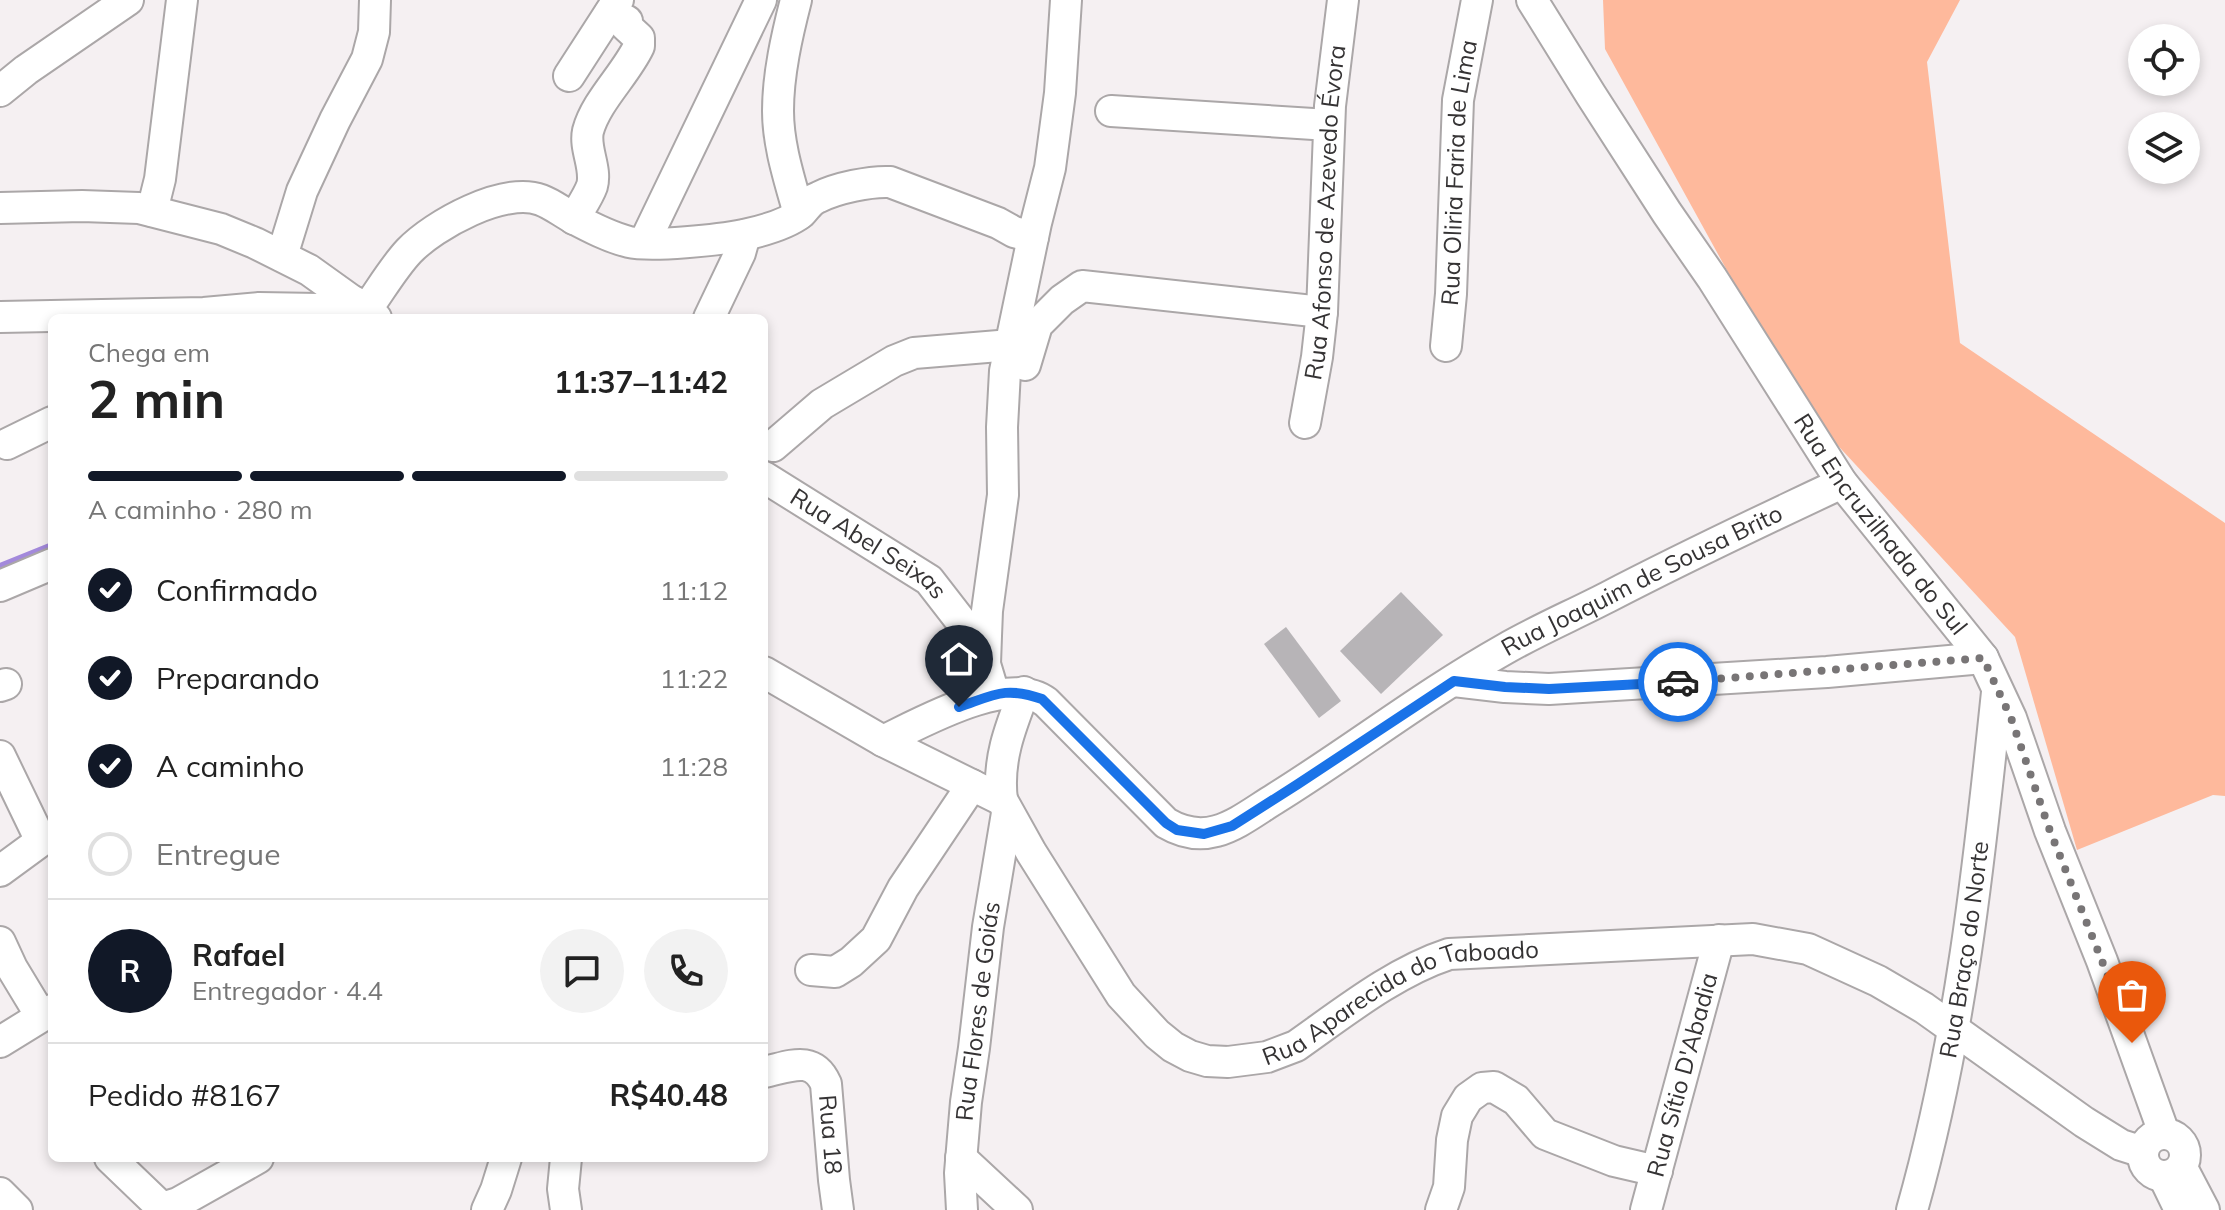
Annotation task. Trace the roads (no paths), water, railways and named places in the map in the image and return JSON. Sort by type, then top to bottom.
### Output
[{"type":"street","points":[[0,91],[128,0]]},
{"type":"street","points":[[152,211],[160,179],[182,0]]},
{"type":"street","points":[[282,256],[302,191],[367,59],[374,32],[375,0]]},
{"type":"street","points":[[644,243],[761,0]]},
{"type":"street","points":[[796,0],[778,112],[783,152],[799,214]]},
{"type":"street","points":[[883,741],[928,720],[1009,693],[985,664],[987,611],[1003,495],[1005,371],[1054,148],[1066,0]]},
{"type":"street","name":"Rua Afonso de Azevedo Évora","points":[[1305,423],[1322,312],[1329,125],[1343,0]]},
{"type":"street","name":"Rua Oliria Faria de Lima","points":[[1446,346],[1451,294],[1458,100],[1477,0]]},
{"type":"street","name":"Rua Encruzilhada do Sul","points":[[1532,0],[1842,483],[1983,658],[2011,718],[2072,889],[2102,961],[2153,1143],[2172,1135],[2184,1147],[2186,1155],[2173,1172]]},
{"type":"street","points":[[569,76],[614,7],[627,21],[626,26],[639,38],[639,46],[601,104],[588,131],[587,148],[593,184],[574,219]]},
{"type":"street","points":[[1111,111],[1329,125]]},
{"type":"street","points":[[366,310],[407,253],[422,238],[462,214],[491,202],[524,197],[539,199],[615,238],[633,243],[674,242],[745,235],[799,214],[810,202],[826,194],[871,182],[890,182],[1033,237]]},
{"type":"street","points":[[2,209],[115,206],[152,211],[221,229],[309,270],[366,310]]},
{"type":"street","points":[[711,314],[740,253],[745,235]]},
{"type":"street","points":[[1002,427],[1019,411],[1026,360],[1037,325],[1062,300],[1082,286],[1322,312]]},
{"type":"street","points":[[199,314],[259,308],[366,310]]},
{"type":"street","points":[[0,317],[48,316]]},
{"type":"street","points":[[773,446],[822,404],[894,361],[914,353],[1011,345]]},
{"type":"street","points":[[7,444],[48,424]]},
{"type":"street","name":"Rua Abel Seixas","points":[[768,479],[929,580],[960,620],[985,664]]},
{"type":"street","name":"Rua Joaquim de Sousa Brito","points":[[1009,693],[1046,702],[1166,823],[1177,830],[1204,834],[1232,826],[1504,650],[1652,574],[1842,483]]},
{"type":"street","points":[[0,586],[48,566]]},
{"type":"street","points":[[1454,681],[1549,689],[1827,672],[1983,658]]},
{"type":"street","points":[[768,674],[883,741],[972,785],[1004,807]]},
{"type":"street","name":"Rua Braço do Norte","points":[[1912,1210],[1954,1029],[1987,786],[1997,686]]},
{"type":"street","name":"Rua Flores de Goiás","points":[[962,1210],[961,1158],[1004,807],[1000,774],[1011,725],[1009,693]]},
{"type":"street","points":[[0,756],[41,841],[0,871]]},
{"type":"street","points":[[811,970],[835,972],[876,939],[903,888],[972,785]]},
{"type":"street","name":"Rua Aparecida do Taboado","points":[[1004,807],[1121,995],[1173,1047],[1207,1061],[1250,1061],[1296,1046],[1400,976],[1449,954],[1753,939],[1808,949],[1878,981],[1924,1008],[2121,1145],[2153,1143]]},
{"type":"street","name":"Rua Sítio D'Abadia","points":[[1646,1210],[1719,940]]},
{"type":"street","points":[[0,1042],[46,1013],[3,956]]},
{"type":"street","name":"Rua 18","points":[[768,1071],[809,1065],[822,1074],[826,1084],[836,1209]]},
{"type":"street","points":[[1441,1210],[1449,1187],[1457,1116],[1468,1098],[1482,1088],[1494,1087],[1516,1100],[1545,1134],[1614,1161],[1657,1171]]},
{"type":"street","points":[[961,1158],[1017,1210]]},
{"type":"street","points":[[114,1162],[159,1205],[165,1207],[178,1203],[251,1162]]},
{"type":"street","points":[[487,1210],[505,1162]]},
{"type":"street","points":[[566,1162],[563,1189],[566,1210]]},
{"type":"street","points":[[2173,1172],[2180,1210]]},
{"type":"street","points":[[2173,1172],[2204,1210]]},
{"type":"street","points":[[0,1193],[17,1210]]},
{"type":"waterway","points":[[0,566],[48,547]]}]
